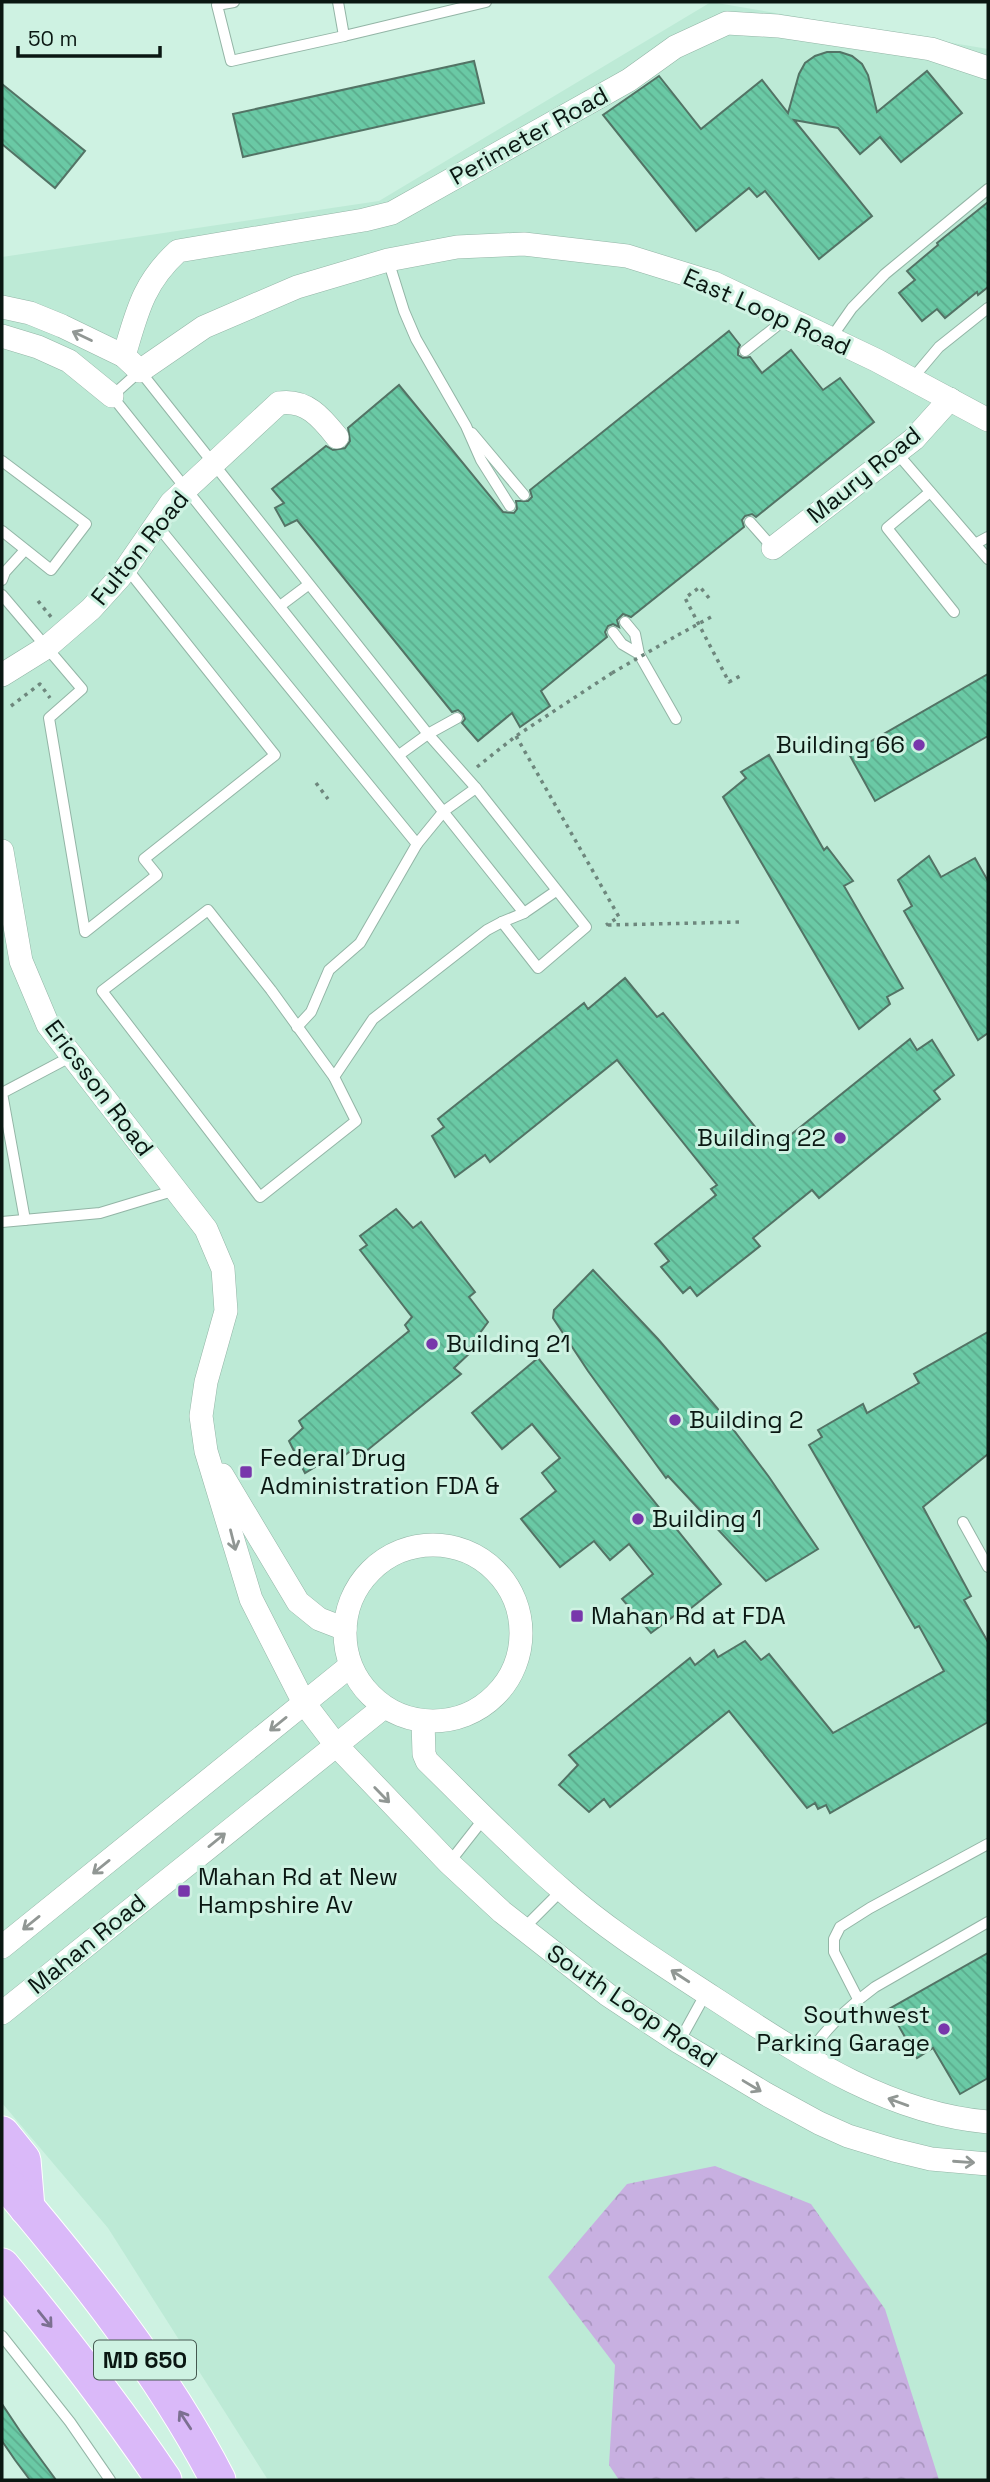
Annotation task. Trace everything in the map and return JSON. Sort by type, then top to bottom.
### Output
[{"type":"main road","points":[[2,2134],[23,2160],[27,2208]]},
{"type":"main road","name":"MD 650","points":[[2,2178],[60,2247],[141,2353],[194,2434],[218,2480]]},
{"type":"main road","name":"MD 650","points":[[2,2266],[126,2424],[164,2480]]},
{"type":"street","name":"Perimeter Road","points":[[132,364],[140,303],[159,268],[178,251],[392,213],[629,80],[675,47],[727,23],[778,26],[931,49],[988,68]]},
{"type":"street","name":"East Loop Road","points":[[132,364],[204,327],[297,287],[388,260],[457,247],[524,244],[627,256],[714,283],[831,338],[988,420]]},
{"type":"street","points":[[2,307],[30,313],[62,326],[132,364]]},
{"type":"street","points":[[2,336],[69,361],[112,396]]},
{"type":"street","name":"Maury Road","points":[[774,548],[914,439],[950,399]]},
{"type":"street","name":"Fulton Road","points":[[2,675],[47,647],[91,609],[120,577],[171,503],[279,403],[290,401],[318,413],[337,437]]},
{"type":"street","name":"Ericsson Road","points":[[2,851],[21,961],[48,1025],[206,1229],[223,1269],[226,1311],[206,1382],[201,1416],[206,1451]]},
{"type":"street","points":[[206,1451],[298,1602],[318,1619],[345,1629]]},
{"type":"street","points":[[206,1451],[247,1588],[304,1703],[336,1745]]},
{"type":"street","points":[[434,1545],[454,1547],[480,1555],[498,1568],[512,1587],[520,1620],[518,1649],[512,1668],[500,1688],[479,1706],[451,1718],[423,1721],[400,1716],[370,1696],[350,1666],[346,1654],[345,1629],[360,1588],[380,1565],[406,1550],[434,1545]]},
{"type":"street","points":[[2,1947],[350,1666]]},
{"type":"street","name":"Mahan Road","points":[[4,2008],[384,1707]]},
{"type":"street","name":"South Loop Road","points":[[423,1721],[424,1754],[427,1761],[562,1890],[650,1956],[808,2056],[888,2098],[938,2114],[988,2122]]},
{"type":"street","name":"South Loop Road","points":[[336,1745],[449,1864],[523,1929],[608,1995],[679,2042],[787,2106],[848,2136],[931,2159],[988,2164]]},
{"type":"lane","points":[[234,2],[217,5],[231,61],[486,2]]},
{"type":"lane","points":[[338,2],[344,36]]},
{"type":"lane","points":[[831,338],[852,308],[885,274],[988,189]]},
{"type":"lane","points":[[388,260],[416,339],[466,426],[481,460],[510,506]]},
{"type":"lane","points":[[912,379],[939,347],[988,308]]},
{"type":"lane","points":[[745,351],[788,317]]},
{"type":"lane","points":[[502,922],[538,968],[586,927],[132,364],[112,396],[524,913]]},
{"type":"lane","points":[[466,426],[524,495]]},
{"type":"lane","points":[[896,452],[988,559]]},
{"type":"lane","points":[[2,461],[86,524],[51,570],[2,531]]},
{"type":"lane","points":[[930,492],[887,528],[954,612]]},
{"type":"lane","points":[[750,522],[774,548]]},
{"type":"lane","points":[[156,524],[417,844]]},
{"type":"lane","points":[[975,544],[988,537]]},
{"type":"lane","points":[[2,580],[5,572],[26,550]]},
{"type":"lane","points":[[2,595],[82,689],[49,718],[85,932],[157,875],[144,859],[275,755],[132,575],[120,577]]},
{"type":"lane","points":[[280,607],[308,585]]},
{"type":"lane","points":[[625,622],[635,634],[639,654],[676,719]]},
{"type":"lane","points":[[613,632],[622,645],[639,654]]},
{"type":"lane","points":[[399,755],[428,734],[457,718]]},
{"type":"lane","points":[[297,1027],[311,1012],[329,970],[360,943],[417,844],[444,810],[476,788]]},
{"type":"lane","points":[[334,1077],[373,1019],[486,930],[524,913],[556,891]]},
{"type":"lane","points":[[208,911],[297,1027],[334,1077],[356,1121],[260,1197],[102,991],[208,911]]},
{"type":"lane","points":[[25,1220],[2,1093],[72,1056]]},
{"type":"lane","points":[[2,1222],[100,1213],[176,1190]]},
{"type":"lane","points":[[963,1522],[988,1567]]},
{"type":"lane","points":[[449,1864],[485,1817]]},
{"type":"lane","points":[[858,1999],[834,1952],[834,1939],[840,1927],[882,1901],[988,1844]]},
{"type":"lane","points":[[523,1929],[562,1890]]},
{"type":"lane","points":[[808,2056],[831,2025],[858,1999],[988,1922]]},
{"type":"lane","points":[[679,2042],[706,1993]]},
{"type":"lane","points":[[2,2336],[70,2422],[110,2480]]},
{"type":"path","points":[[709,598],[700,587],[685,598],[729,682],[742,675]]},
{"type":"path","points":[[38,601],[56,622]]},
{"type":"path","points":[[477,766],[516,736],[612,673],[711,617]]},
{"type":"path","points":[[11,706],[40,684],[50,698]]},
{"type":"path","points":[[516,736],[619,917],[606,925],[741,922]]},
{"type":"path","points":[[316,783],[328,799]]},
{"type":"shaded area","points":[[711,2],[988,49],[988,2480],[268,2480],[108,2228],[2,2103],[2,257],[379,201]]},
{"type":"green space","points":[[715,2166],[811,2204],[885,2309],[939,2480],[619,2480],[609,2465],[615,2365],[548,2277],[627,2184]]},
{"type":"building","points":[[827,52],[852,56],[862,64],[868,75],[877,112],[927,71],[962,113],[901,162],[880,137],[860,154],[838,128],[794,120],[872,216],[819,259],[765,191],[757,197],[749,188],[696,231],[603,115],[659,76],[701,129],[762,80],[788,113],[799,74],[805,63]]},
{"type":"building","points":[[474,61],[484,103],[243,157],[233,114]]},
{"type":"building","points":[[2,84],[85,151],[55,188],[2,144]]},
{"type":"building","points":[[988,202],[988,287],[978,295],[977,292],[945,318],[937,309],[922,321],[899,293],[915,280],[907,271]]},
{"type":"building","points":[[729,331],[740,345],[738,355],[743,358],[750,357],[762,373],[791,350],[823,390],[840,378],[874,422],[756,517],[752,514],[745,516],[742,520],[744,527],[631,617],[623,614],[617,620],[619,627],[613,624],[608,626],[605,632],[607,637],[541,691],[550,706],[520,727],[512,713],[478,741],[462,723],[465,719],[463,714],[458,710],[452,712],[297,520],[285,526],[275,508],[284,503],[272,489],[326,446],[333,450],[345,448],[350,441],[348,428],[399,385],[503,512],[514,513],[517,509],[516,501],[528,501],[532,497],[530,490]]},
{"type":"building","name":"Building 66","points":[[988,674],[988,736],[875,801],[849,754]]},
{"type":"building","points":[[769,755],[824,850],[827,847],[853,881],[844,886],[903,988],[887,997],[890,1004],[859,1029],[723,797],[746,778],[741,772]]},
{"type":"building","points":[[929,856],[941,877],[975,858],[988,881],[988,1033],[978,1040],[904,911],[912,906],[898,880]]},
{"type":"building","name":"Building 22","points":[[625,978],[657,1017],[663,1013],[769,1144],[774,1139],[778,1145],[910,1039],[917,1050],[932,1040],[954,1075],[934,1091],[940,1099],[819,1198],[812,1190],[753,1238],[760,1246],[697,1296],[690,1287],[683,1293],[661,1267],[669,1261],[655,1244],[716,1195],[711,1189],[717,1185],[617,1060],[490,1162],[485,1155],[455,1177],[432,1136],[444,1127],[438,1119],[584,1003],[588,1009]]},
{"type":"building","name":"Building 21","points":[[396,1209],[413,1228],[421,1222],[475,1292],[469,1297],[488,1322],[469,1348],[472,1351],[454,1368],[461,1374],[359,1457],[352,1450],[338,1460],[335,1455],[305,1473],[289,1441],[303,1428],[299,1421],[409,1331],[405,1325],[412,1317],[360,1250],[367,1245],[360,1236]]},
{"type":"building","name":"Building 2","points":[[593,1270],[658,1339],[717,1408],[818,1549],[766,1581],[668,1476],[666,1478],[553,1318],[554,1310]]},
{"type":"building","points":[[988,1332],[988,1454],[923,1507],[971,1596],[964,1600],[988,1642],[988,1722],[830,1813],[826,1805],[818,1809],[815,1803],[807,1808],[729,1711],[610,1807],[604,1799],[589,1812],[559,1785],[578,1765],[569,1755],[690,1658],[695,1665],[714,1650],[718,1657],[745,1641],[761,1660],[769,1654],[833,1733],[944,1671],[919,1626],[915,1628],[809,1445],[822,1437],[818,1430],[863,1404],[867,1413],[919,1383],[914,1374]]},
{"type":"building","name":"Building 1","points":[[538,1358],[721,1584],[685,1613],[682,1610],[651,1633],[622,1599],[653,1574],[629,1544],[610,1560],[594,1541],[560,1567],[521,1519],[556,1491],[542,1473],[560,1458],[532,1424],[502,1449],[472,1413]]},
{"type":"building","name":"Southwest Parking Garage","points":[[988,1953],[988,2078],[960,2094],[933,2048],[917,2058],[889,2009]]},
{"type":"building","points":[[2,2404],[56,2480],[30,2480],[15,2460],[2,2441]]},
{"type":"place","name":"Building 66","points":[[919,745]]},
{"type":"place","name":"Building 22","points":[[840,1138]]},
{"type":"place","name":"Building 21","points":[[432,1344]]},
{"type":"place","name":"Building 2","points":[[675,1420]]},
{"type":"place","name":"Federal Drug Administration FDA &","points":[[246,1472]]},
{"type":"place","name":"Building 1","points":[[638,1519]]},
{"type":"place","name":"Mahan Rd at FDA","points":[[577,1616]]},
{"type":"place","name":"Mahan Rd at New Hampshire Av","points":[[184,1891]]},
{"type":"place","name":"Southwest Parking Garage","points":[[944,2029]]}]
